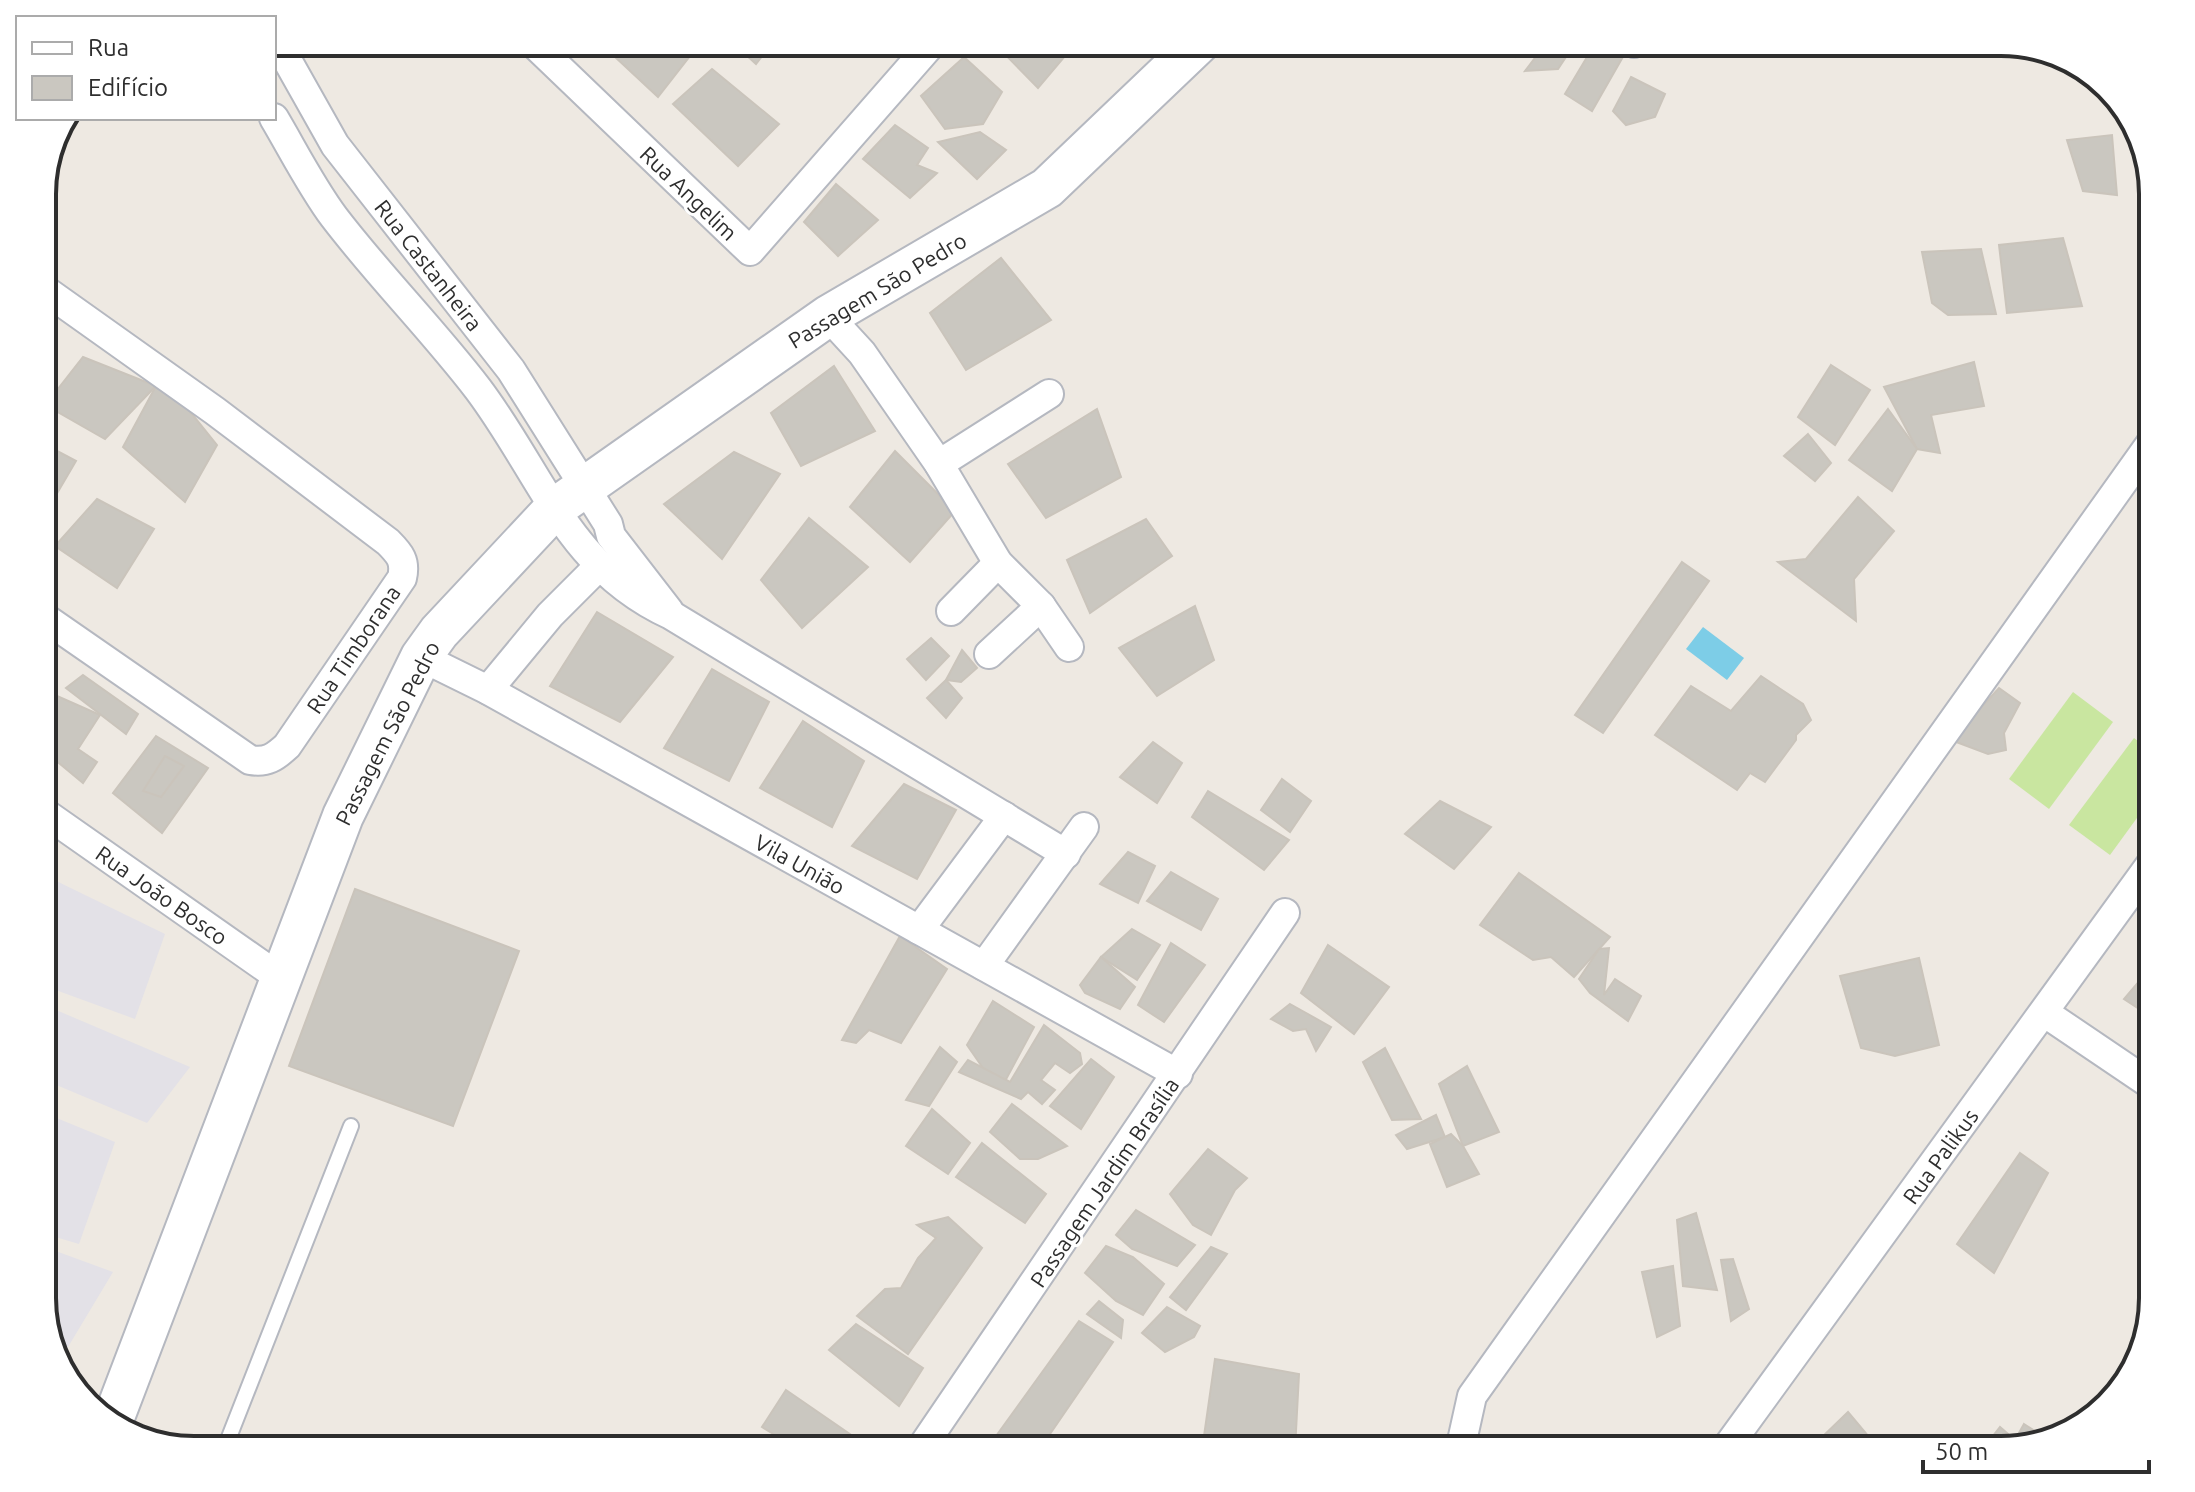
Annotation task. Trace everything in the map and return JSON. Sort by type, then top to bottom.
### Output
[{"type":"street","name":"Rua Castanheira","points":[[285,56],[335,145],[511,370],[570,498]]},
{"type":"street","name":"Rua Angelim","points":[[547,56],[750,251],[921,56]]},
{"type":"street","name":"Passagem São Pedro","points":[[116,1412],[343,816],[421,657],[439,632],[570,498],[828,316],[1047,188],[1185,56]]},
{"type":"street","name":"Rua Castanheira","points":[[275,120],[332,215],[570,498]]},
{"type":"street","name":"Rua Timborana","points":[[56,298],[215,411],[388,542],[400,554],[404,567],[402,578],[287,746],[274,758],[261,762],[250,760],[56,626]]},
{"type":"street","points":[[828,316],[862,353],[939,464],[998,563],[1041,606],[1069,647]]},
{"type":"street","points":[[478,389],[511,370]]},
{"type":"street","points":[[939,464],[1049,394]]},
{"type":"street","points":[[1460,1436],[1472,1396],[2139,460]]},
{"type":"street","points":[[570,498],[598,567],[637,599],[671,615],[1066,854]]},
{"type":"street","points":[[570,498],[608,524],[611,536],[671,615]]},
{"type":"street","points":[[951,611],[998,563]]},
{"type":"street","points":[[488,690],[550,615],[598,567]]},
{"type":"street","points":[[989,654],[1041,606]]},
{"type":"street","name":"Vila União","points":[[421,657],[488,690],[1178,1074]]},
{"type":"street","points":[[919,930],[1004,816]]},
{"type":"street","name":"Rua João Bosco","points":[[56,821],[283,980]]},
{"type":"street","points":[[984,966],[1084,827]]},
{"type":"street","name":"Rua Palikus","points":[[1735,1436],[2139,881]]},
{"type":"street","name":"Passagem Jardim Brasília","points":[[930,1436],[1285,913]]},
{"type":"street","points":[[2045,1013],[2139,1077]]},
{"type":"lane","points":[[229,1436],[351,1126]]},
{"type":"shaded area","points":[[56,881],[165,934],[135,1019],[56,990]]},
{"type":"shaded area","points":[[56,1010],[190,1067],[147,1123],[56,1085]]},
{"type":"shaded area","points":[[56,1118],[115,1142],[79,1244],[56,1237]]},
{"type":"shaded area","points":[[56,1251],[113,1272],[68,1347],[61,1334],[56,1307]]},
{"type":"green space","points":[[2073,692],[2113,722],[2049,809],[2009,779]]},
{"type":"green space","points":[[2134,738],[2139,742],[2139,815],[2110,855],[2069,825]]},
{"type":"water","points":[[1703,627],[1744,658],[1727,680],[1686,649]]},
{"type":"building","points":[[614,56],[690,56],[658,97]]},
{"type":"building","points":[[747,56],[762,56],[756,64]]},
{"type":"building","points":[[1007,56],[1065,56],[1038,88]]},
{"type":"building","points":[[1536,56],[1567,56],[1558,69],[1525,71]]},
{"type":"building","points":[[1588,56],[1623,56],[1592,111],[1565,94]]},
{"type":"building","points":[[964,57],[1002,92],[983,124],[945,129],[921,96]]},
{"type":"building","points":[[712,69],[779,124],[738,166],[673,104]]},
{"type":"building","points":[[1631,77],[1665,94],[1655,117],[1626,125],[1613,111]]},
{"type":"building","points":[[895,125],[928,148],[917,165],[937,173],[910,198],[863,159]]},
{"type":"building","points":[[980,132],[1006,150],[977,179],[938,142]]},
{"type":"building","points":[[2112,135],[2117,195],[2083,191],[2067,140]]},
{"type":"building","points":[[836,184],[878,220],[838,256],[804,222]]},
{"type":"building","points":[[2063,238],[2082,306],[2007,313],[1999,245]]},
{"type":"building","points":[[1981,249],[1996,314],[1948,315],[1932,303],[1922,252]]},
{"type":"building","points":[[1001,258],[1051,320],[966,370],[930,313]]},
{"type":"building","points":[[83,357],[156,386],[105,439],[56,411],[56,391]]},
{"type":"building","points":[[1974,362],[1984,406],[1931,415],[1940,453],[1917,449],[1884,387]]},
{"type":"building","points":[[1831,365],[1870,390],[1835,445],[1798,417]]},
{"type":"building","points":[[834,366],[875,431],[801,466],[771,413]]},
{"type":"building","points":[[156,386],[188,409],[217,445],[185,502],[123,447]]},
{"type":"building","points":[[1097,409],[1121,477],[1046,518],[1008,464]]},
{"type":"building","points":[[1888,409],[1917,449],[1892,491],[1849,460]]},
{"type":"building","points":[[1808,434],[1831,463],[1815,481],[1784,456]]},
{"type":"building","points":[[56,450],[76,461],[56,495]]},
{"type":"building","points":[[895,451],[955,511],[910,562],[850,507]]},
{"type":"building","points":[[734,452],[780,474],[722,559],[664,504]]},
{"type":"building","points":[[1858,497],[1894,531],[1854,579],[1856,621],[1778,562],[1806,559]]},
{"type":"building","points":[[97,499],[154,529],[117,588],[56,545]]},
{"type":"building","points":[[809,518],[868,567],[802,628],[761,580]]},
{"type":"building","points":[[1146,519],[1172,556],[1090,613],[1067,560]]},
{"type":"building","points":[[1682,562],[1709,581],[1603,733],[1575,715]]},
{"type":"building","points":[[1195,606],[1214,660],[1157,696],[1119,648]]},
{"type":"building","points":[[597,612],[673,657],[620,722],[550,686]]},
{"type":"building","points":[[931,638],[949,656],[926,680],[907,659]]},
{"type":"building","points":[[962,650],[977,668],[961,682],[946,680]]},
{"type":"building","points":[[712,669],[769,702],[729,781],[664,748]]},
{"type":"building","points":[[83,675],[138,714],[126,734],[66,688]]},
{"type":"building","points":[[1761,676],[1803,704],[1811,720],[1796,735],[1796,740],[1765,782],[1750,773],[1737,790],[1655,735],[1691,686],[1731,711]]},
{"type":"building","points":[[946,680],[962,698],[946,718],[927,698]]},
{"type":"building","points":[[1999,688],[2020,703],[2004,733],[2006,750],[1988,754],[1951,740]]},
{"type":"building","points":[[56,698],[100,715],[78,749],[97,762],[83,783],[56,761]]},
{"type":"building","points":[[803,721],[864,761],[832,827],[760,788]]},
{"type":"building","points":[[156,736],[208,768],[162,833],[113,793]]},
{"type":"building","points":[[1153,742],[1182,763],[1157,803],[1120,777]]},
{"type":"building","points":[[165,756],[184,766],[161,797],[143,791]]},
{"type":"building","points":[[1282,779],[1311,801],[1290,832],[1261,810]]},
{"type":"building","points":[[904,784],[956,810],[917,879],[852,846]]},
{"type":"building","points":[[1208,791],[1289,840],[1264,870],[1192,817]]},
{"type":"building","points":[[1440,801],[1491,827],[1454,869],[1405,834]]},
{"type":"building","points":[[1128,852],[1155,866],[1138,903],[1100,884]]},
{"type":"building","points":[[1171,872],[1218,899],[1201,930],[1147,901]]},
{"type":"building","points":[[1519,873],[1610,937],[1574,977],[1551,957],[1533,960],[1480,925]]},
{"type":"building","points":[[355,889],[519,951],[453,1126],[289,1066]]},
{"type":"building","points":[[1132,929],[1160,945],[1137,980],[1101,957]]},
{"type":"building","points":[[900,936],[947,969],[901,1043],[869,1030],[856,1043],[842,1040]]},
{"type":"building","points":[[1171,943],[1205,965],[1164,1022],[1138,1005]]},
{"type":"building","points":[[1328,945],[1389,987],[1354,1034],[1301,993]]},
{"type":"building","points":[[1609,948],[1604,995],[1615,979],[1641,996],[1628,1021],[1590,993],[1579,979],[1599,949]]},
{"type":"building","points":[[1101,957],[1135,987],[1120,1009],[1085,993],[1080,985]]},
{"type":"building","points":[[1919,958],[1939,1045],[1895,1056],[1861,1048],[1840,976]]},
{"type":"building","points":[[2139,981],[2139,1009],[2124,999]]},
{"type":"building","points":[[993,1001],[1034,1027],[1003,1085],[983,1068],[967,1045]]},
{"type":"building","points":[[1290,1004],[1331,1027],[1316,1051],[1306,1029],[1293,1031],[1271,1019]]},
{"type":"building","points":[[1044,1025],[1080,1053],[1082,1064],[1070,1073],[1055,1063],[1041,1080],[1055,1090],[1042,1104],[1028,1092],[1021,1099],[959,1072],[968,1060],[1010,1082]]},
{"type":"building","points":[[940,1047],[957,1062],[929,1106],[906,1100]]},
{"type":"building","points":[[1385,1048],[1421,1119],[1392,1120],[1363,1062]]},
{"type":"building","points":[[1091,1059],[1114,1077],[1081,1129],[1050,1106]]},
{"type":"building","points":[[1467,1066],[1499,1132],[1463,1146],[1439,1084]]},
{"type":"building","points":[[1012,1104],[1067,1146],[1038,1159],[1020,1159],[990,1132]]},
{"type":"building","points":[[932,1109],[970,1143],[948,1174],[906,1146]]},
{"type":"building","points":[[1436,1115],[1445,1137],[1407,1149],[1396,1135]]},
{"type":"building","points":[[1451,1134],[1463,1146],[1479,1174],[1447,1187],[1430,1144]]},
{"type":"building","points":[[982,1143],[1046,1194],[1025,1223],[956,1177]]},
{"type":"building","points":[[1208,1149],[1247,1178],[1235,1190],[1211,1235],[1193,1225],[1170,1194]]},
{"type":"building","points":[[2020,1153],[2048,1173],[1994,1273],[1957,1244]]},
{"type":"building","points":[[1136,1210],[1195,1245],[1177,1266],[1132,1249],[1116,1235]]},
{"type":"building","points":[[1696,1213],[1717,1290],[1683,1286],[1677,1220]]},
{"type":"building","points":[[948,1217],[982,1248],[908,1354],[857,1316],[885,1289],[901,1288],[918,1258],[936,1238],[917,1225]]},
{"type":"building","points":[[1106,1246],[1133,1257],[1164,1284],[1143,1315],[1116,1301],[1085,1273]]},
{"type":"building","points":[[1211,1247],[1227,1254],[1186,1310],[1170,1297]]},
{"type":"building","points":[[1733,1259],[1749,1309],[1731,1321],[1721,1260]]},
{"type":"building","points":[[1673,1266],[1680,1326],[1657,1337],[1642,1272]]},
{"type":"building","points":[[1099,1301],[1123,1320],[1121,1338],[1087,1314]]},
{"type":"building","points":[[1167,1307],[1200,1326],[1194,1337],[1165,1352],[1142,1333]]},
{"type":"building","points":[[1079,1321],[1113,1342],[1049,1436],[996,1436]]},
{"type":"building","points":[[856,1324],[923,1368],[899,1406],[829,1350]]},
{"type":"building","points":[[1215,1359],[1299,1374],[1296,1436],[1204,1436]]},
{"type":"building","points":[[786,1390],[853,1436],[777,1436],[762,1427]]},
{"type":"building","points":[[1848,1412],[1868,1436],[1823,1436]]},
{"type":"building","points":[[2024,1424],[2036,1431],[2019,1435]]},
{"type":"building","points":[[2000,1427],[2010,1436],[1993,1436]]}]
